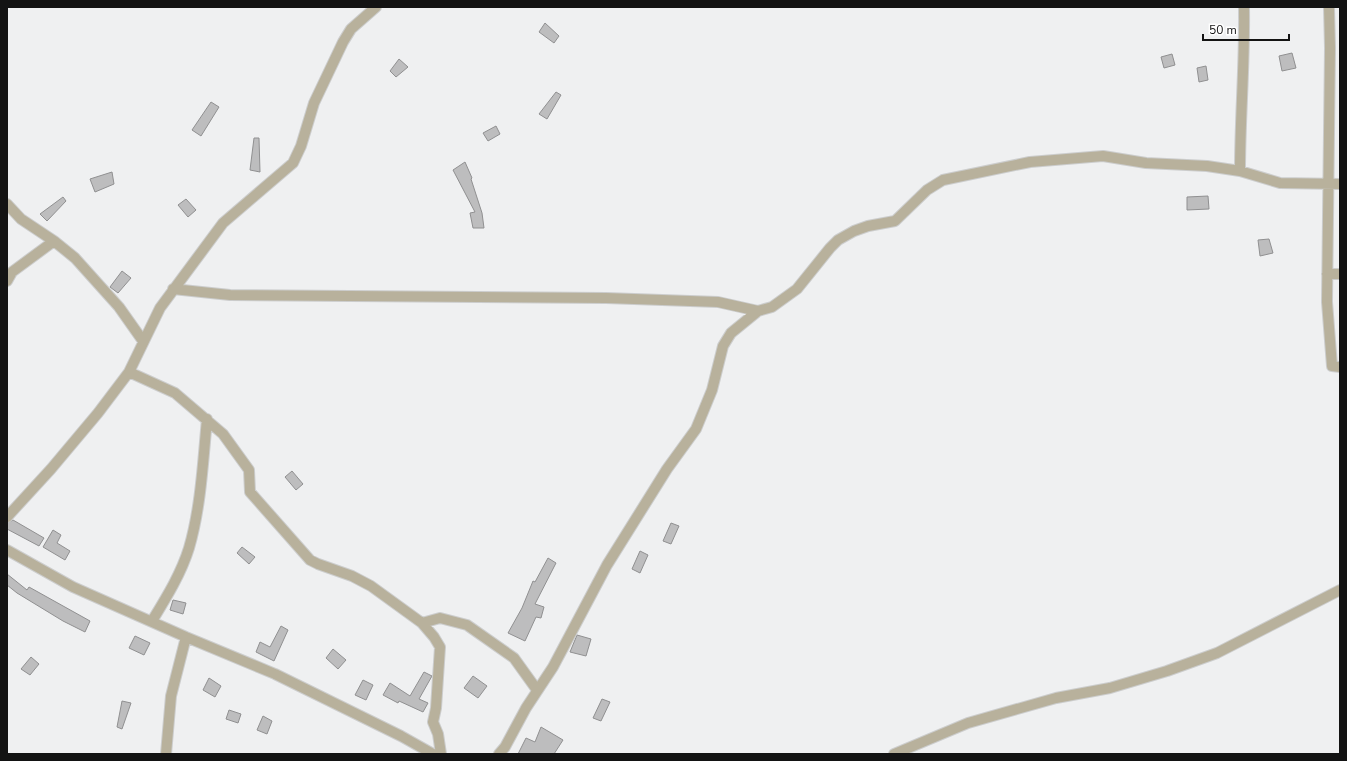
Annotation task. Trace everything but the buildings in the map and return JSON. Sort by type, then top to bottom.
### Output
[{"type":"street","points":[[7,517],[51,469],[98,413],[129,372],[160,308],[223,223],[293,163],[301,146],[314,103],[343,42],[351,29],[376,7]]},
{"type":"street","points":[[1240,171],[1242,77],[1245,56],[1244,7]]},
{"type":"street","points":[[1329,7],[1330,48],[1327,302],[1332,366],[1340,367]]},
{"type":"street","points":[[500,754],[506,747],[537,690],[553,667],[607,565],[667,469],[696,429],[712,390],[723,346],[731,333],[758,311],[772,306],[797,289],[838,240],[854,231],[868,226],[896,221],[906,209],[927,190],[943,180],[1030,162],[1103,156],[1146,163],[1207,166],[1240,171],[1280,183],[1340,184]]},
{"type":"street","points":[[7,204],[21,219],[54,241],[75,258],[119,307],[143,341]]},
{"type":"street","points":[[7,281],[12,272],[54,241]]},
{"type":"street","points":[[1327,274],[1340,274]]},
{"type":"street","points":[[173,289],[230,295],[614,298],[718,302],[758,311]]},
{"type":"street","points":[[129,372],[160,384],[175,393],[223,434],[249,470],[250,492],[310,560],[352,576],[371,586],[422,623],[440,647],[436,708],[433,722],[438,734],[441,754]]},
{"type":"street","points":[[152,621],[181,569],[196,521],[207,419]]},
{"type":"street","points":[[7,550],[73,587],[274,674],[401,736],[433,754]]},
{"type":"street","points":[[894,754],[968,723],[1056,698],[1110,688],[1167,671],[1217,653],[1340,590]]},
{"type":"street","points":[[422,623],[440,618],[468,625],[514,658],[537,690]]},
{"type":"street","points":[[166,754],[171,696],[186,637]]}]
